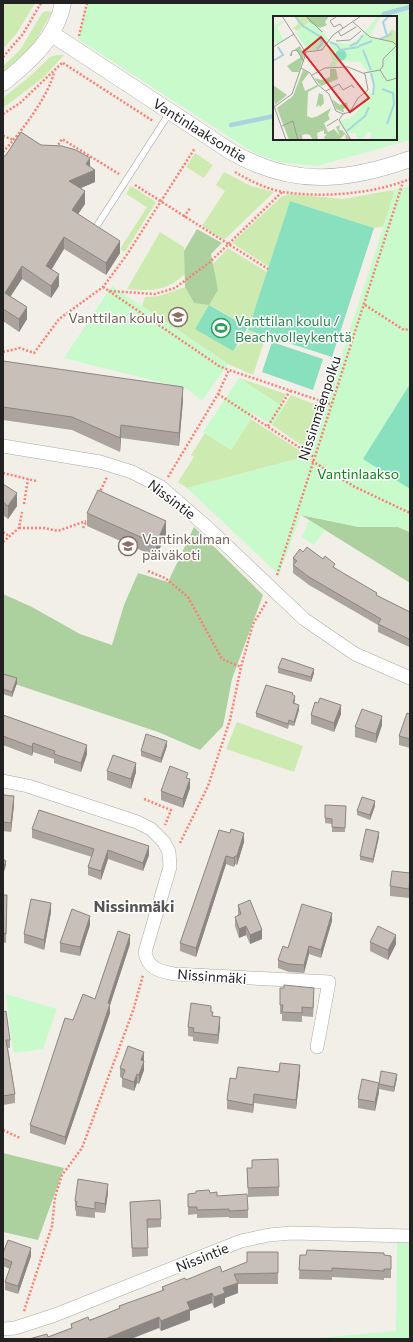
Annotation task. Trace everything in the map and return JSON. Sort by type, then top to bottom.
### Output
[{"type":"street","points":[[3,83],[30,60],[52,34],[63,3]]},
{"type":"street","name":"Vantinlaaksontie","points":[[52,34],[170,112],[248,161],[284,174],[323,178],[356,176],[410,159]]},
{"type":"street","name":"Nissintie","points":[[3,446],[100,462],[132,472],[161,487],[208,528],[269,592],[304,619],[338,644],[355,654],[410,678]]},
{"type":"street","points":[[3,781],[28,786],[141,824],[151,829],[175,851],[145,952],[148,964]]},
{"type":"street","name":"Nissinmäki","points":[[148,964],[158,971],[174,974],[329,982],[317,1047]]},
{"type":"street","name":"Nissintie","points":[[13,1328],[248,1240],[269,1235],[292,1233],[410,1236]]},
{"type":"lane","points":[[98,224],[170,112]]},
{"type":"path","points":[[3,57],[23,34],[41,3]]},
{"type":"path","points":[[3,114],[20,103],[63,63]]},
{"type":"path","points":[[3,152],[18,135],[52,82],[54,71]]},
{"type":"path","points":[[18,135],[23,138]]},
{"type":"path","points":[[3,136],[14,140]]},
{"type":"path","points":[[52,154],[62,140],[127,179],[268,270]]},
{"type":"path","points":[[3,352],[20,348],[34,353],[60,319],[103,287],[195,148]]},
{"type":"path","name":"Nissinmäenpolku","points":[[269,592],[275,578],[330,404],[365,305],[403,182]]},
{"type":"path","points":[[108,291],[156,294],[175,288],[210,262],[282,192]]},
{"type":"path","points":[[184,217],[190,208]]},
{"type":"path","points":[[103,287],[219,366],[330,404]]},
{"type":"path","points":[[365,305],[404,330],[410,329]]},
{"type":"path","points":[[161,487],[218,394],[229,370]]},
{"type":"path","points":[[268,426],[290,390]]},
{"type":"path","points":[[218,394],[314,457]]},
{"type":"path","points":[[312,461],[355,487],[410,513]]},
{"type":"path","points":[[96,501],[110,471]]},
{"type":"path","points":[[3,473],[36,481]]},
{"type":"path","points":[[24,504],[28,480]]},
{"type":"path","points":[[19,528],[22,512]]},
{"type":"path","points":[[83,528],[89,514]]},
{"type":"path","points":[[3,542],[19,528],[44,528],[58,531],[86,521]]},
{"type":"path","points":[[3,532],[9,536]]},
{"type":"path","points":[[148,571],[165,578],[188,596],[222,659],[241,667]]},
{"type":"path","points":[[175,851],[208,786],[230,720],[241,667],[254,624],[269,592]]},
{"type":"path","points":[[144,799],[171,810],[167,822]]},
{"type":"path","points":[[161,824],[168,829]]},
{"type":"path","points":[[176,838],[180,843]]},
{"type":"path","points":[[175,851],[180,843]]},
{"type":"path","points":[[13,1328],[52,1226],[55,1197],[62,1175],[82,1148],[123,1033],[133,1011],[141,978],[148,964]]},
{"type":"path","points":[[3,1130],[20,1138]]},
{"type":"green space","points":[[3,3],[35,3],[17,33],[3,49]]},
{"type":"green space","points":[[87,3],[410,3],[410,140],[317,166],[279,162],[254,153],[78,39]]},
{"type":"green space","points":[[46,11],[52,12],[33,46],[3,76],[3,66],[20,50],[42,13]]},
{"type":"green space","points":[[64,55],[44,77],[3,108],[3,98],[28,78],[50,57]]},
{"type":"green space","points":[[195,153],[213,165],[204,178],[186,167]]},
{"type":"green space","points":[[224,172],[251,186],[274,192],[224,240],[202,226],[225,191],[216,185]]},
{"type":"green space","points":[[131,186],[156,202],[125,252],[120,249],[147,207],[126,194]]},
{"type":"green space","name":"Vantinlaakso","points":[[410,186],[410,532],[398,527],[359,527],[301,515],[279,575],[187,488],[309,456],[394,194],[393,190]]},
{"type":"green space","points":[[393,190],[394,194],[383,227],[374,228],[290,201],[269,267],[232,243],[281,197],[289,194],[343,199]]},
{"type":"green space","points":[[290,201],[374,228],[332,357],[248,330]]},
{"type":"green space","points":[[197,229],[222,243],[211,254],[218,290],[209,305],[194,303],[185,287],[184,251]]},
{"type":"green space","points":[[160,232],[184,247],[185,274],[171,284],[158,289],[127,289]]},
{"type":"green space","points":[[228,248],[267,272],[249,327],[210,305],[233,351],[235,347],[245,342],[248,330],[266,336],[253,375],[228,364],[142,306],[145,297],[159,296],[185,287],[194,303],[218,290],[212,265]]},
{"type":"green space","points":[[112,286],[228,364],[202,401],[187,389],[64,358]]},
{"type":"green space","name":"Vanttilan koulu / Beachvolleykenttä","points":[[209,305],[248,327],[233,351],[195,329]]},
{"type":"green space","points":[[272,342],[323,359],[313,390],[262,372]]},
{"type":"green space","points":[[239,378],[286,394],[280,405]]},
{"type":"green space","points":[[239,378],[284,407],[272,425],[254,414],[231,450],[203,432]]},
{"type":"green space","points":[[410,384],[410,489],[363,459]]},
{"type":"green space","points":[[291,395],[324,408],[310,451],[272,425]]},
{"type":"green space","points":[[251,419],[308,456],[187,488],[178,482],[194,457],[191,455],[205,433],[231,450]]},
{"type":"green space","points":[[301,515],[359,527],[398,527],[410,532],[410,583]]},
{"type":"green space","points":[[309,520],[325,530],[314,545],[302,537]]},
{"type":"green space","points":[[194,527],[263,595],[232,679],[223,726],[200,750],[158,732],[3,680],[3,594],[32,607],[80,634],[112,645],[124,605],[138,573],[168,582]]},
{"type":"green space","points":[[237,722],[303,746],[294,772],[226,749]]},
{"type":"green space","points":[[6,994],[57,1009],[43,1049],[13,1053]]},
{"type":"green space","points":[[3,1153],[64,1168],[38,1240],[3,1232]]},
{"type":"green space","points":[[397,1242],[410,1242],[410,1339],[305,1339],[396,1331]]},
{"type":"building","points":[[21,132],[41,145],[62,146],[76,150],[90,158],[86,164],[95,170],[69,181],[85,191],[72,210],[120,241],[106,263],[64,237],[46,266],[59,274],[51,286],[22,266],[5,293],[27,307],[19,319],[3,309],[3,157],[6,155]]},
{"type":"building","points":[[3,361],[183,387],[179,433],[121,425],[120,438],[72,417],[3,407]]},
{"type":"building","points":[[3,484],[17,493],[8,506],[3,502]]},
{"type":"building","points":[[98,490],[166,521],[156,544],[87,513]]},
{"type":"building","points":[[307,547],[323,559],[325,556],[335,564],[333,567],[377,593],[376,595],[410,612],[410,638],[409,639],[378,624],[381,619],[309,577],[293,565],[297,561],[293,558],[300,549],[303,552]]},
{"type":"building","points":[[282,658],[314,669],[311,677],[278,668]]},
{"type":"building","points":[[3,674],[17,678],[12,692],[3,689]]},
{"type":"building","points":[[266,685],[293,693],[292,694],[295,696],[293,703],[299,705],[294,722],[289,720],[288,724],[256,713]]},
{"type":"building","points":[[320,698],[341,705],[334,723],[311,715],[315,702],[318,703]]},
{"type":"building","points":[[362,709],[382,716],[376,734],[355,727]]},
{"type":"building","points":[[407,713],[410,714],[410,739],[399,736]]},
{"type":"building","points":[[3,715],[87,745],[81,763],[54,754],[55,751],[33,743],[32,747],[3,736]]},
{"type":"building","points":[[146,734],[167,741],[161,758],[141,751]]},
{"type":"building","points":[[113,755],[136,763],[131,779],[107,771]]},
{"type":"building","points":[[170,766],[188,773],[186,778],[190,779],[183,799],[161,791]]},
{"type":"building","points":[[3,795],[14,796],[11,823],[3,822]]},
{"type":"building","points":[[362,797],[375,801],[370,815],[357,811]]},
{"type":"building","points":[[325,805],[346,806],[345,828],[332,827],[332,819],[325,818]]},
{"type":"building","points":[[39,810],[149,846],[143,863],[108,850],[101,871],[88,867],[94,849],[32,829]]},
{"type":"building","points":[[231,829],[244,833],[237,856],[234,858],[226,856],[196,948],[180,943],[219,830],[230,833]]},
{"type":"building","points":[[366,829],[379,832],[373,859],[360,856]]},
{"type":"building","points":[[3,859],[6,861],[3,870]]},
{"type":"building","points":[[392,871],[410,873],[409,889],[390,886]]},
{"type":"building","points":[[3,895],[7,895],[6,934],[3,933]]},
{"type":"building","points":[[31,899],[51,903],[44,940],[24,934]]},
{"type":"building","points":[[250,900],[262,930],[250,935],[246,926],[239,929],[235,917],[241,914],[238,905]]},
{"type":"building","points":[[302,904],[332,913],[321,950],[309,946],[304,965],[289,964],[278,960],[283,946],[288,948]]},
{"type":"building","points":[[72,909],[90,916],[80,947],[60,943]]},
{"type":"building","points":[[378,926],[396,935],[388,950],[370,942]]},
{"type":"building","points":[[118,931],[130,935],[108,1003],[110,1004],[65,1137],[30,1125],[65,1018],[73,1020],[83,994],[95,999]]},
{"type":"building","points":[[284,985],[314,988],[313,1008],[302,1007],[302,1013],[282,1012],[283,1005],[280,1005],[280,988],[284,988]]},
{"type":"building","points":[[191,1003],[211,1006],[211,1012],[213,1012],[212,1016],[220,1017],[218,1035],[193,1032],[194,1028],[188,1027]]},
{"type":"building","points":[[6,1011],[10,1040],[6,1040],[15,1094],[3,1096],[3,1012]]},
{"type":"building","points":[[128,1046],[144,1052],[141,1060],[144,1061],[139,1075],[137,1074],[134,1082],[122,1078],[125,1070],[120,1068]]},
{"type":"building","points":[[280,1063],[300,1065],[296,1100],[254,1094],[253,1105],[227,1100],[230,1078],[236,1079],[238,1067],[279,1072]]},
{"type":"building","points":[[381,1071],[397,1074],[394,1087],[379,1084]]},
{"type":"building","points":[[362,1079],[379,1083],[375,1102],[358,1099]]},
{"type":"building","points":[[278,1159],[279,1187],[248,1188],[247,1168],[252,1168],[252,1160]]},
{"type":"building","points":[[78,1179],[108,1184],[105,1204],[95,1202],[95,1209],[76,1206],[77,1202],[75,1201]]},
{"type":"building","points":[[209,1190],[210,1193],[217,1192],[217,1196],[247,1194],[248,1210],[197,1210],[197,1207],[188,1207],[188,1194],[196,1193],[196,1191]]},
{"type":"building","points":[[160,1200],[161,1219],[147,1219],[148,1248],[132,1248],[130,1202]]},
{"type":"building","points":[[8,1240],[31,1248],[18,1286],[5,1282],[12,1262],[3,1258],[3,1253]]},
{"type":"building","points":[[307,1250],[384,1253],[384,1255],[391,1256],[391,1269],[384,1269],[384,1271],[332,1268],[332,1271],[299,1270],[300,1255],[306,1255]]},
{"type":"building","points":[[247,1252],[278,1252],[278,1273],[234,1274],[238,1283],[223,1288],[225,1293],[214,1297],[212,1293],[187,1302],[190,1309],[161,1321],[159,1317],[107,1339],[29,1339],[47,1334],[48,1337],[72,1328],[71,1324],[88,1317],[89,1320],[91,1320],[120,1308],[119,1306],[164,1290],[162,1287],[185,1278],[186,1280],[220,1266],[222,1272],[247,1262]]},
{"type":"waterway","points":[[383,16],[384,14],[410,7]]},
{"type":"waterway","points":[[231,125],[273,116]]},
{"type":"place","name":"Vanttilan koulu","points":[[178,317]]},
{"type":"place","name":"Vanttilan koulu / Beachvolleykenttä","points":[[221,328]]},
{"type":"place","name":"Vantinkulman päiväkoti","points":[[128,546]]},
{"type":"district","name":"Nissinmäki","points":[[134,905]]}]
